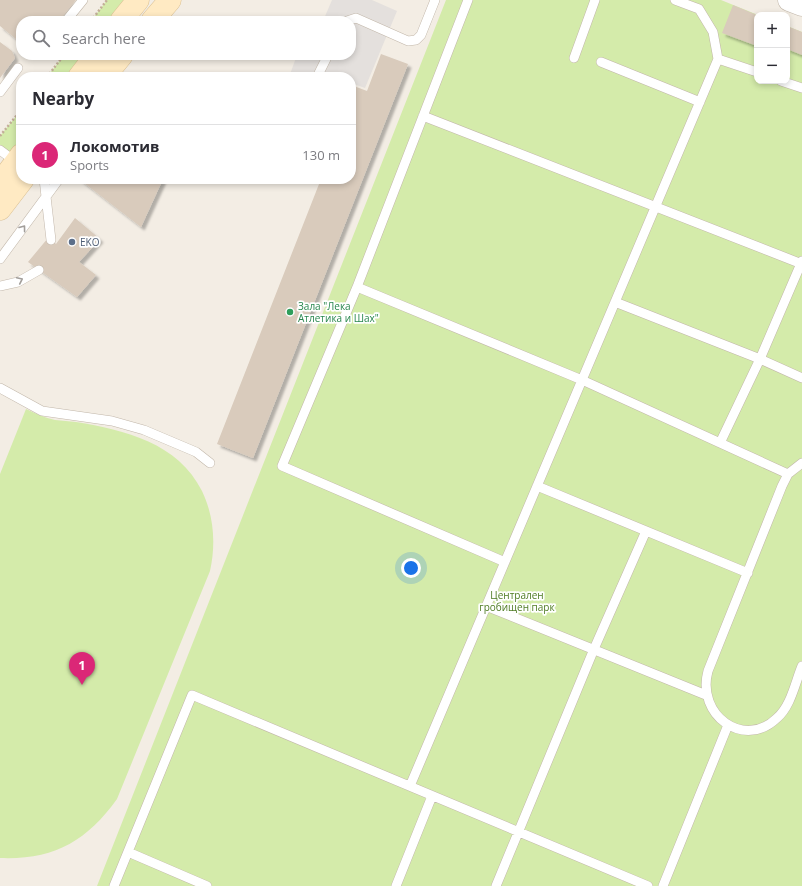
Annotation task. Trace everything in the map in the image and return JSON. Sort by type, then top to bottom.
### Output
[{"type":"main road","points":[[125,16],[138,0]]},
{"type":"main road","points":[[156,16],[170,0]]},
{"type":"main road","points":[[0,183],[15,162]]},
{"type":"main road","points":[[0,209],[15,162]]},
{"type":"street","points":[[789,0],[802,5]]},
{"type":"lane","points":[[70,16],[83,0]]},
{"type":"lane","points":[[356,18],[408,41],[416,40],[421,35],[435,0]]},
{"type":"lane","points":[[468,0],[356,288],[282,466],[505,562]]},
{"type":"lane","points":[[574,58],[595,0]]},
{"type":"lane","points":[[410,786],[718,59],[713,32],[699,9],[675,0]]},
{"type":"lane","points":[[718,59],[754,71]]},
{"type":"lane","points":[[320,72],[326,60]]},
{"type":"lane","points":[[601,62],[700,102]]},
{"type":"lane","points":[[0,92],[18,68]]},
{"type":"lane","points":[[790,84],[802,88]]},
{"type":"lane","points":[[423,116],[802,263],[760,359],[720,444]]},
{"type":"lane","points":[[45,184],[51,240]]},
{"type":"lane","points":[[0,259],[56,184]]},
{"type":"lane","points":[[0,286],[18,282],[39,270]]},
{"type":"lane","points":[[356,288],[582,380],[788,474]]},
{"type":"lane","points":[[615,302],[760,359],[802,378]]},
{"type":"lane","points":[[0,388],[42,411],[112,421],[144,430],[196,452],[210,463]]},
{"type":"lane","points":[[802,463],[788,474],[708,671],[705,687],[711,709],[728,725],[742,730],[757,729],[772,723],[783,712],[787,705],[802,666]]},
{"type":"lane","points":[[537,486],[748,573]]},
{"type":"lane","points":[[496,886],[594,649],[646,531]]},
{"type":"lane","points":[[486,606],[706,695]]},
{"type":"lane","points":[[114,886],[192,696],[648,886]]},
{"type":"lane","points":[[663,886],[728,725]]},
{"type":"lane","points":[[396,886],[432,796]]},
{"type":"lane","points":[[128,852],[207,886]]},
{"type":"path","points":[[95,16],[107,0]]},
{"type":"path","points":[[51,72],[60,60]]},
{"type":"path","points":[[0,136],[16,116]]},
{"type":"green space","points":[[107,0],[138,0],[125,16],[95,16]]},
{"type":"green space","name":"Централен гробищен парк","points":[[446,0],[721,0],[754,13],[754,84],[790,84],[790,27],[802,32],[802,886],[97,886]]},
{"type":"green space","points":[[60,60],[80,60],[71,72],[51,72]]},
{"type":"green space","points":[[16,116],[16,146],[8,156],[0,150],[0,136]]},
{"type":"green space","points":[[26,409],[51,419],[113,429],[165,450],[179,461],[192,475],[202,491],[209,510],[213,530],[213,551],[210,571],[117,799],[93,827],[67,845],[52,852],[36,856],[0,858],[0,474]]},
{"type":"shaded area","points":[[332,0],[372,0],[397,11],[365,88],[356,85],[356,72],[291,72],[295,60],[356,60],[356,16],[325,16]]},
{"type":"building","points":[[0,0],[76,0],[63,16],[16,16],[16,39],[0,26]]},
{"type":"building","points":[[733,5],[754,14],[754,45],[722,33]]},
{"type":"building","points":[[790,27],[802,32],[802,55],[790,50]]},
{"type":"building","points":[[0,42],[12,51],[15,58],[0,78]]},
{"type":"building","name":"Зала \"Лека Атлетика и Шах\"","points":[[381,54],[408,64],[253,458],[217,444],[319,184],[356,184],[356,87],[367,91]]},
{"type":"building","points":[[85,184],[161,184],[141,227]]},
{"type":"building","points":[[75,218],[100,239],[79,262],[96,275],[77,297],[28,262],[48,238],[56,244]]},
{"type":"place","name":"EKO","points":[[72,242]]},
{"type":"place","name":"Зала \"Лека Атлетика и Шах\"","points":[[290,312]]},
{"type":"place","name":"Локомотив","points":[[82,685]]}]
